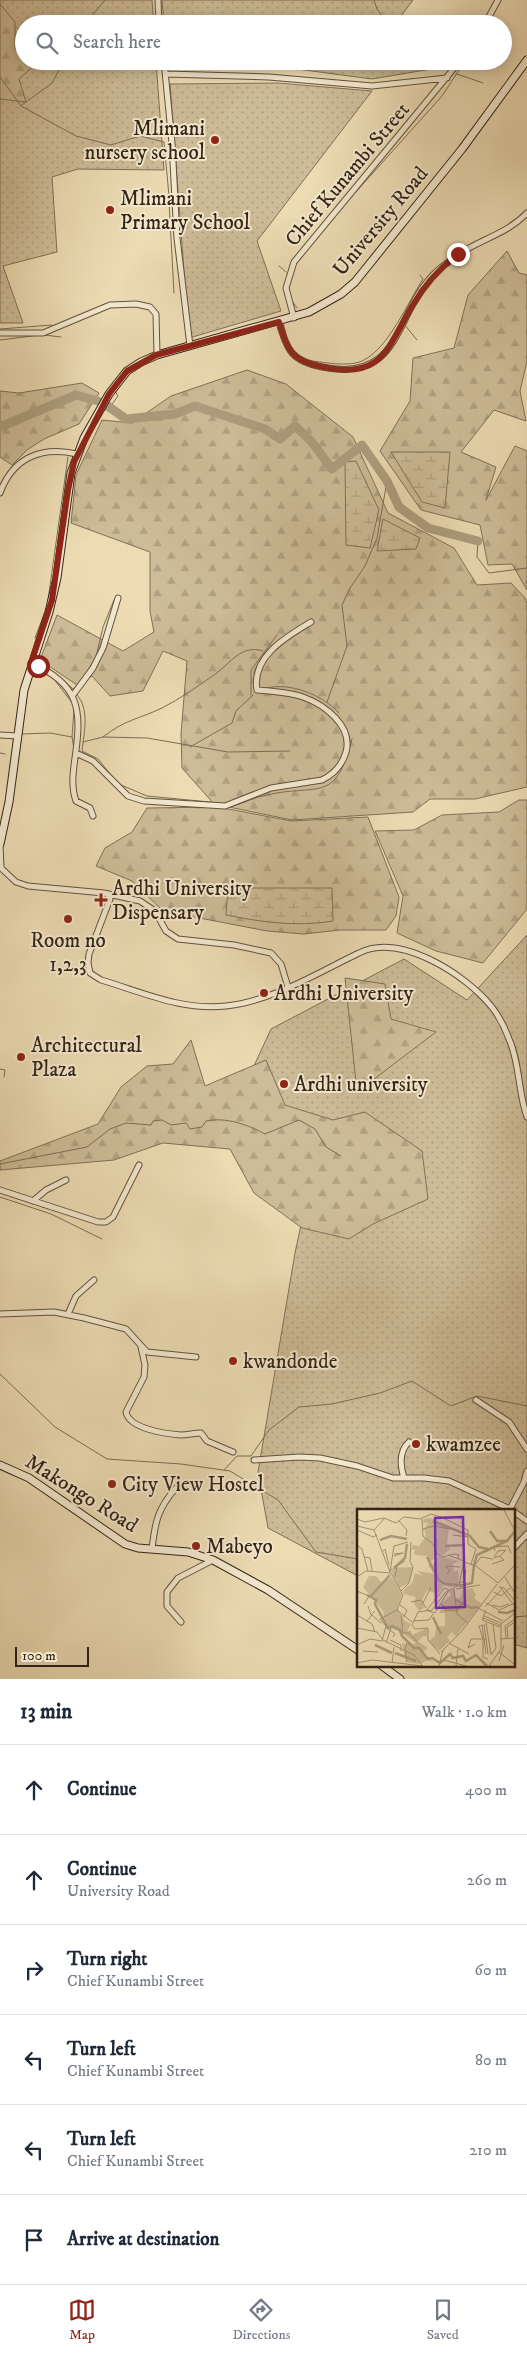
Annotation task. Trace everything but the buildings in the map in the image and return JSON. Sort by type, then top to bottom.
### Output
[{"type":"street","points":[[158,0],[159,15]]},
{"type":"street","points":[[490,15],[498,0]]},
{"type":"street","name":"University Road","points":[[0,845],[9,802],[24,690],[52,600],[68,490],[77,454],[109,394],[127,371],[156,355],[294,318],[325,305],[355,282],[462,149],[527,60]]},
{"type":"street","points":[[165,70],[177,238],[190,346]]},
{"type":"street","name":"Chief Kunambi Street","points":[[294,318],[286,288],[294,262],[454,70]]},
{"type":"street","points":[[166,74],[269,76],[372,86],[448,78]]},
{"type":"street","points":[[279,322],[288,350],[302,361],[342,370],[363,368],[374,363],[388,350],[413,304],[436,272],[458,254],[504,231],[527,213]]},
{"type":"street","points":[[0,333],[44,333],[102,307],[119,303],[136,304],[150,307],[156,314],[156,355]]},
{"type":"street","points":[[0,493],[9,474],[31,456],[51,450],[77,454]]},
{"type":"street","points":[[73,695],[94,668],[103,648],[118,598]]},
{"type":"street","points":[[76,753],[93,761],[128,796],[155,802],[225,806],[271,788],[322,780],[329,777],[340,766],[345,755],[348,738],[344,728],[321,706],[302,696],[257,690],[256,686],[258,673],[272,650],[282,640],[311,622]]},
{"type":"street","points":[[31,663],[51,673],[73,695],[79,717],[73,773],[75,797],[78,803],[90,808],[93,816]]},
{"type":"street","points":[[0,735],[18,736]]},
{"type":"street","points":[[0,845],[1,868],[16,882],[28,886],[98,892],[132,898],[148,905],[155,911],[166,931],[178,939],[234,945],[271,953],[278,959],[288,987]]},
{"type":"street","points":[[108,895],[110,898],[90,954],[88,968],[95,977],[171,1002],[195,1007],[244,1003],[288,987],[371,948],[412,951],[433,961],[467,984],[491,1006],[500,1020],[511,1042],[527,1117]]},
{"type":"street","points":[[0,1190],[98,1222],[106,1222],[113,1217],[139,1165]]},
{"type":"street","points":[[32,1201],[66,1180]]},
{"type":"street","points":[[68,1314],[76,1296],[94,1280]]},
{"type":"street","points":[[0,1314],[54,1312],[68,1314],[126,1329],[147,1352],[196,1356]]},
{"type":"street","points":[[141,1347],[145,1371],[126,1412],[130,1420],[140,1426],[174,1434],[201,1433],[207,1441],[233,1452]]},
{"type":"street","points":[[476,1400],[509,1422],[527,1449]]},
{"type":"street","points":[[404,1478],[402,1456],[403,1449],[409,1442]]},
{"type":"street","points":[[254,1460],[299,1456],[320,1458],[357,1466],[381,1475],[435,1479],[456,1483],[510,1509]]},
{"type":"street","name":"Makongo Road","points":[[0,1465],[29,1478],[125,1544],[152,1549],[188,1552],[213,1560],[268,1590],[357,1649]]},
{"type":"street","points":[[512,1509],[527,1471]]},
{"type":"street","points":[[152,1549],[155,1522],[162,1503],[176,1488]]},
{"type":"street","points":[[514,1511],[527,1521]]},
{"type":"street","points":[[514,1548],[527,1534]]},
{"type":"street","points":[[181,1622],[167,1606],[167,1592],[178,1578],[213,1560]]},
{"type":"street","points":[[382,1666],[400,1679]]},
{"type":"green space","points":[[0,0],[152,0],[153,15],[15,15],[15,70],[157,70],[164,170],[78,169],[52,177],[57,252],[3,266],[23,323],[0,323]]},
{"type":"green space","points":[[162,0],[413,0],[402,15],[163,15]]},
{"type":"green space","points":[[0,4],[15,22],[15,70],[29,70],[19,79],[26,102],[0,99]]},
{"type":"green space","points":[[304,70],[425,70],[372,79]]},
{"type":"green space","points":[[278,83],[372,91],[257,241],[281,311],[189,338],[170,84]]},
{"type":"green space","points":[[507,251],[519,273],[527,275],[527,361],[520,391],[526,421],[494,410],[461,452],[496,467],[486,500],[515,446],[527,451],[527,590],[512,564],[488,565],[480,525],[421,510],[380,451],[410,401],[413,358],[454,348],[468,295]]},
{"type":"green space","points":[[247,370],[286,384],[353,437],[388,513],[454,548],[477,585],[511,583],[525,598],[527,604],[527,787],[475,799],[430,799],[413,812],[292,820],[214,804],[182,768],[181,734],[187,661],[163,651],[143,691],[110,696],[92,676],[77,685],[40,660],[57,615],[123,651],[154,632],[150,611],[150,552],[71,523],[76,475],[102,420],[132,423],[171,396]]},
{"type":"green space","points":[[82,383],[99,393],[79,424],[44,439],[27,450],[12,465],[0,457],[0,391],[19,393]]},
{"type":"green space","points":[[391,452],[450,452],[445,508],[422,502]]},
{"type":"green space","points":[[356,461],[379,510],[370,548],[346,545],[345,462]]},
{"type":"green space","points":[[383,519],[420,538],[416,549],[377,551]]},
{"type":"green space","points":[[519,800],[527,800],[527,909],[483,963],[436,951],[397,933],[403,896],[375,831],[414,830],[442,815],[499,812]]},
{"type":"green space","points":[[218,807],[291,821],[368,817],[399,897],[396,916],[386,930],[340,930],[304,934],[267,931],[163,911],[132,881],[96,866],[105,848],[132,832],[147,808]]},
{"type":"green space","points":[[228,888],[332,888],[333,921],[305,924],[279,923],[226,915]]},
{"type":"green space","points":[[527,935],[527,1648],[514,1644],[514,1509],[357,1509],[357,1575],[268,1528],[258,1472],[295,1253],[314,1164],[246,1083],[271,1029],[404,959],[467,1000]]},
{"type":"green space","points":[[345,978],[385,984],[391,1019],[436,1032],[357,1092]]},
{"type":"green space","points":[[191,1040],[205,1086],[266,1060],[285,1105],[333,1120],[365,1112],[422,1151],[428,1199],[373,1224],[349,1239],[302,1228],[254,1193],[230,1149],[163,1143],[114,1160],[0,1170],[0,1161],[98,1124],[121,1087],[147,1066],[173,1064]]},
{"type":"waterway","points":[[92,15],[105,0]]},
{"type":"waterway","points":[[374,0],[381,15]]},
{"type":"waterway","points":[[494,12],[501,0]]},
{"type":"waterway","points":[[22,105],[52,83],[59,70]]},
{"type":"waterway","points":[[355,193],[442,96],[459,70]]},
{"type":"waterway","points":[[457,74],[483,83]]},
{"type":"waterway","points":[[0,77],[21,106],[76,136],[111,145],[140,136],[164,142],[169,196]]},
{"type":"waterway","points":[[483,126],[495,109]]},
{"type":"waterway","points":[[334,217],[353,195]]},
{"type":"waterway","points":[[169,202],[174,293]]},
{"type":"waterway","points":[[438,274],[464,254],[504,233]]},
{"type":"waterway","points":[[279,266],[286,272]]},
{"type":"waterway","points":[[306,360],[351,364],[364,360],[373,354],[390,335],[423,279],[420,275]]},
{"type":"waterway","points":[[415,306],[431,282]]},
{"type":"waterway","points":[[335,301],[342,297]]},
{"type":"waterway","points":[[292,301],[297,308]]},
{"type":"waterway","points":[[283,322],[286,334]]},
{"type":"waterway","points":[[404,324],[417,340]]},
{"type":"waterway","points":[[0,329],[52,325]]},
{"type":"waterway","points":[[207,344],[265,328]]},
{"type":"waterway","points":[[0,340],[40,335]]},
{"type":"waterway","points":[[44,335],[61,337]]},
{"type":"waterway","points":[[102,412],[110,407],[118,396],[115,391]]},
{"type":"waterway","points":[[0,427],[76,395],[98,401]]},
{"type":"waterway","points":[[105,404],[126,419],[175,414],[195,406],[265,429],[280,439],[295,426],[311,441],[332,469],[362,445],[387,481],[399,507],[428,528],[478,541]]},
{"type":"waterway","points":[[83,450],[95,425]]},
{"type":"waterway","points":[[48,600],[68,457]]},
{"type":"waterway","points":[[327,702],[347,646],[342,605],[350,588],[365,566],[377,538],[387,481]]},
{"type":"waterway","points":[[478,541],[477,557],[489,573],[527,568]]},
{"type":"waterway","points":[[85,675],[96,657],[103,627],[114,600]]},
{"type":"waterway","points":[[35,638],[46,609]]},
{"type":"waterway","points":[[251,695],[251,670],[277,635]]},
{"type":"waterway","points":[[103,737],[125,723],[154,712],[175,701],[214,675],[242,652],[248,650],[263,651]]},
{"type":"waterway","points":[[256,691],[254,671],[258,666]]},
{"type":"waterway","points":[[35,668],[49,676]]},
{"type":"waterway","points":[[54,679],[73,704]]},
{"type":"waterway","points":[[63,680],[73,689],[78,684]]},
{"type":"waterway","points":[[267,688],[286,687],[306,692],[324,701],[339,713]]},
{"type":"waterway","points":[[77,695],[84,707],[85,714],[82,751],[98,759],[116,781]]},
{"type":"waterway","points":[[190,747],[232,723],[236,711],[253,695]]},
{"type":"waterway","points":[[74,710],[72,737],[74,748]]},
{"type":"waterway","points":[[21,734],[50,733],[72,737]]},
{"type":"waterway","points":[[83,742],[103,737],[147,738],[228,752],[290,751]]},
{"type":"waterway","points":[[233,806],[263,796],[323,787],[331,783],[339,774],[346,760],[352,739]]},
{"type":"waterway","points":[[0,753],[5,754]]},
{"type":"waterway","points":[[121,785],[147,796],[210,802]]},
{"type":"waterway","points":[[4,843],[5,836]]},
{"type":"waterway","points":[[0,1069],[5,1070],[4,1077]]},
{"type":"waterway","points":[[0,1164],[87,1147],[110,1129],[126,1123],[151,1125],[153,1121],[162,1120],[171,1125],[186,1123],[190,1129],[202,1127],[206,1121],[221,1120],[243,1124],[265,1134],[299,1120],[315,1129],[326,1147],[341,1156]]},
{"type":"waterway","points":[[0,1197],[51,1214],[102,1239]]},
{"type":"waterway","points":[[0,1374],[55,1427],[107,1459],[181,1464],[230,1471],[278,1500],[316,1552],[357,1559]]},
{"type":"waterway","points":[[224,1470],[237,1456],[251,1456],[269,1430],[299,1407],[332,1404],[380,1393],[412,1381],[451,1406],[477,1396],[527,1406]]},
{"type":"waterway","points":[[514,1617],[527,1616]]},
{"type":"place","name":"Mlimani nursery school","points":[[215,140]]},
{"type":"place","name":"Mlimani Primary School","points":[[110,210]]},
{"type":"place","name":"Ardhi University Dispensary","points":[[101,900]]},
{"type":"place","name":"Room no 1,2,3","points":[[68,919]]},
{"type":"place","name":"Ardhi University","points":[[264,993]]},
{"type":"place","name":"Architectural Plaza","points":[[21,1057]]},
{"type":"place","name":"Ardhi university","points":[[284,1084]]},
{"type":"place","name":"kwandonde","points":[[233,1361]]},
{"type":"place","name":"kwamzee","points":[[416,1444]]},
{"type":"place","name":"City View Hostel","points":[[112,1484]]},
{"type":"place","name":"Mabeyo","points":[[196,1546]]},
{"type":"route","points":[[38,666],[31,663],[43,632],[57,578],[68,490],[74,462],[98,412],[127,371],[156,355],[279,322],[288,350],[298,359],[330,369],[363,368],[383,356],[393,343],[413,304],[431,278],[458,254]]}]
